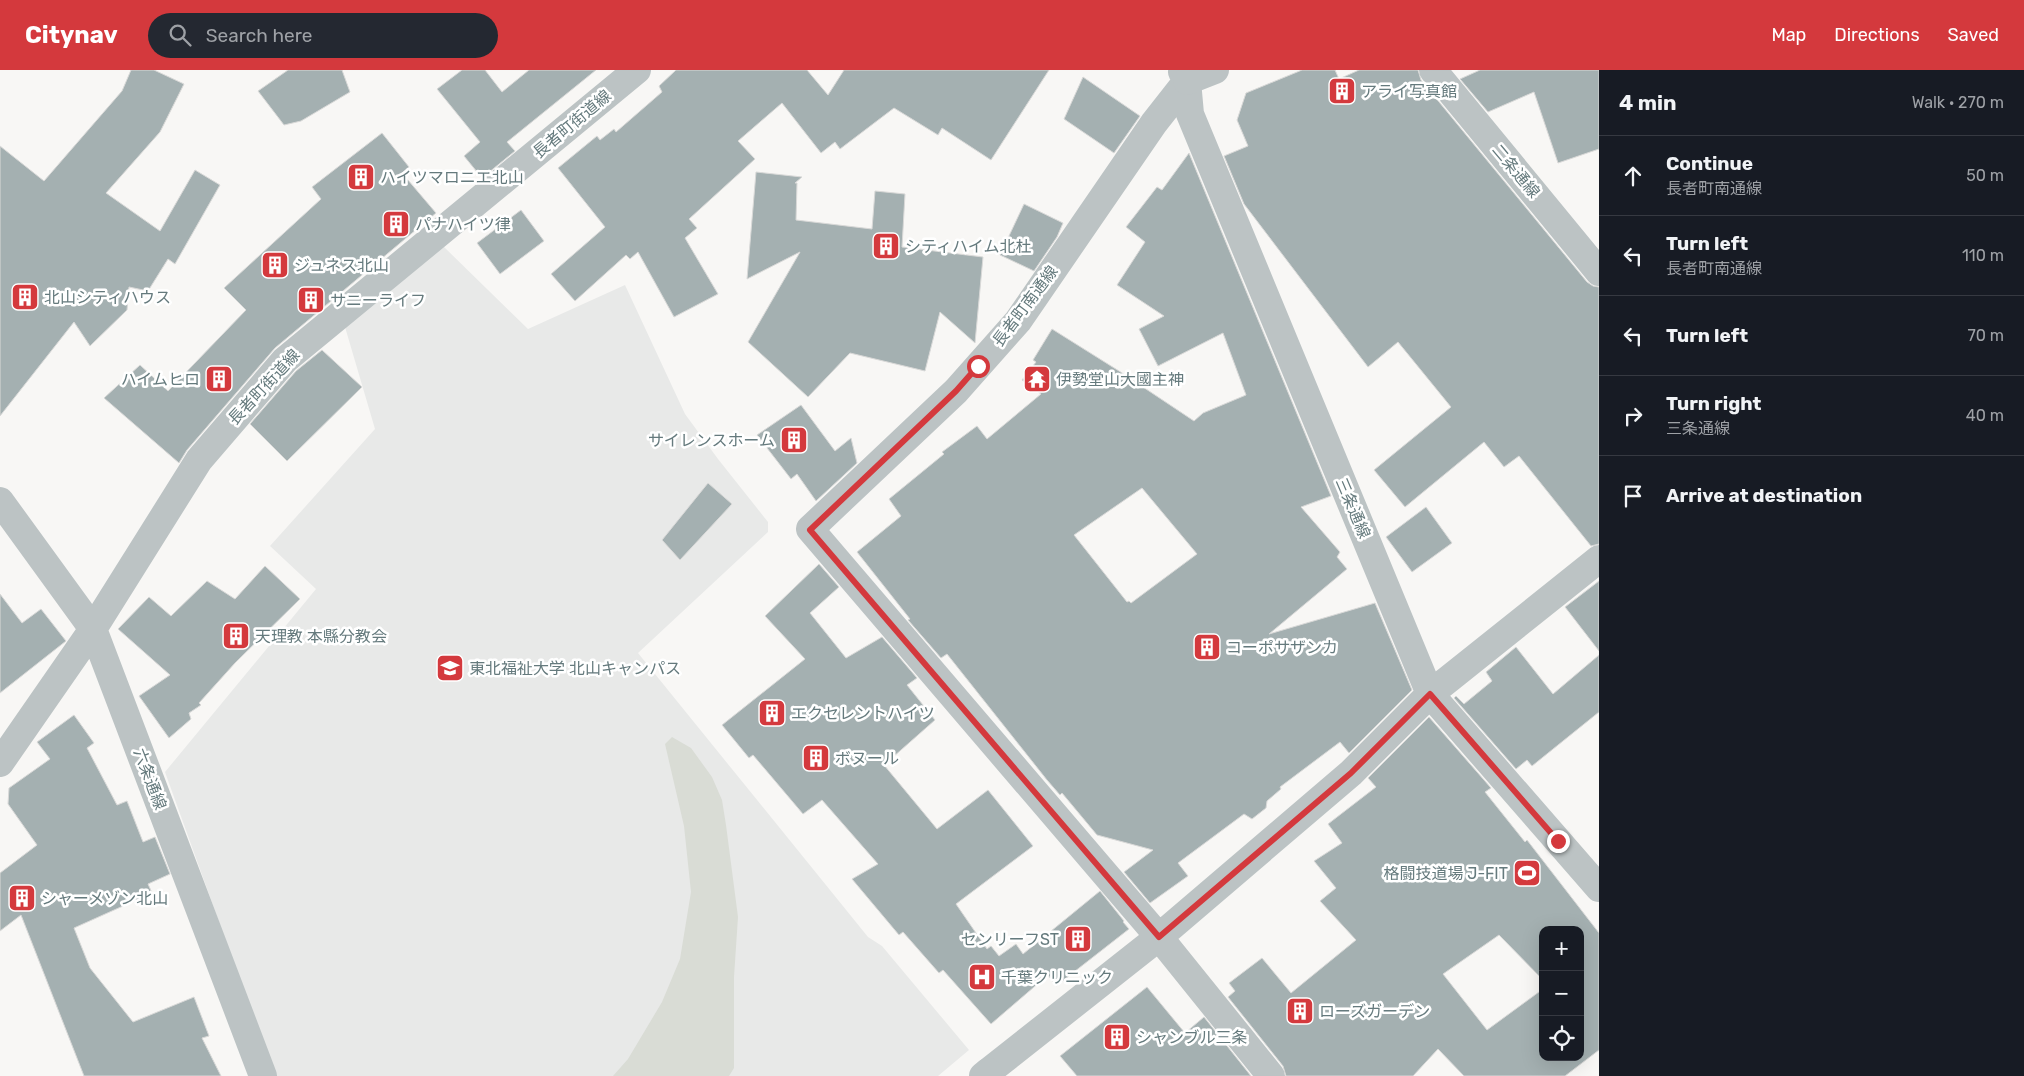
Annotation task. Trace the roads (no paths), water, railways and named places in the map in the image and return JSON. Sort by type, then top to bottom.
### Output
[{"type":"street","name":"長者町街道線","points":[[0,763],[93,629],[199,460],[285,360],[637,70]]},
{"type":"street","points":[[1184,76],[1215,70]]},
{"type":"street","name":"二条通線","points":[[1433,70],[1599,272]]},
{"type":"street","name":"三条通線","points":[[1184,76],[1190,114],[1430,694],[1599,888]]},
{"type":"street","name":"長者町南通線","points":[[1184,76],[1154,123],[1018,321],[956,391],[810,530],[1159,937],[1272,1076]]},
{"type":"street","name":"六条通線","points":[[4,515],[93,629],[263,1076]]},
{"type":"street","points":[[985,1074],[1159,937],[1351,773],[1430,694],[1599,559]]},
{"type":"place","name":"アライ写真館","points":[[1342,91]]},
{"type":"place","name":"ハイツマロニエ北山","points":[[361,177]]},
{"type":"place","name":"パナハイツ律","points":[[396,224]]},
{"type":"place","name":"シティハイム北杜","points":[[886,246]]},
{"type":"place","name":"ジュネス北山","points":[[275,265]]},
{"type":"place","name":"北山シティハウス","points":[[25,297]]},
{"type":"place","name":"サニーライフ","points":[[311,300]]},
{"type":"place","name":"ハイムヒロ","points":[[219,379]]},
{"type":"place","name":"伊勢堂山大國主神","points":[[1037,379]]},
{"type":"place","name":"サイレンスホーム","points":[[794,440]]},
{"type":"place","name":"天理教 本縣分教会","points":[[236,636]]},
{"type":"place","name":"コーポサザンカ","points":[[1207,647]]},
{"type":"place","name":"東北福祉大学 北山キャンパス","points":[[450,668]]},
{"type":"place","name":"エクセレントハイツ","points":[[772,713]]},
{"type":"place","name":"ボヌール","points":[[816,758]]},
{"type":"place","name":"格闘技道場 J-FIT","points":[[1527,873]]},
{"type":"place","name":"シャーメゾン北山","points":[[22,898]]},
{"type":"place","name":"センリーフST","points":[[1078,939]]},
{"type":"place","name":"千葉クリニック","points":[[982,977]]},
{"type":"place","name":"ローズガーデン","points":[[1300,1011]]},
{"type":"place","name":"シャンブル三条","points":[[1117,1037]]}]
